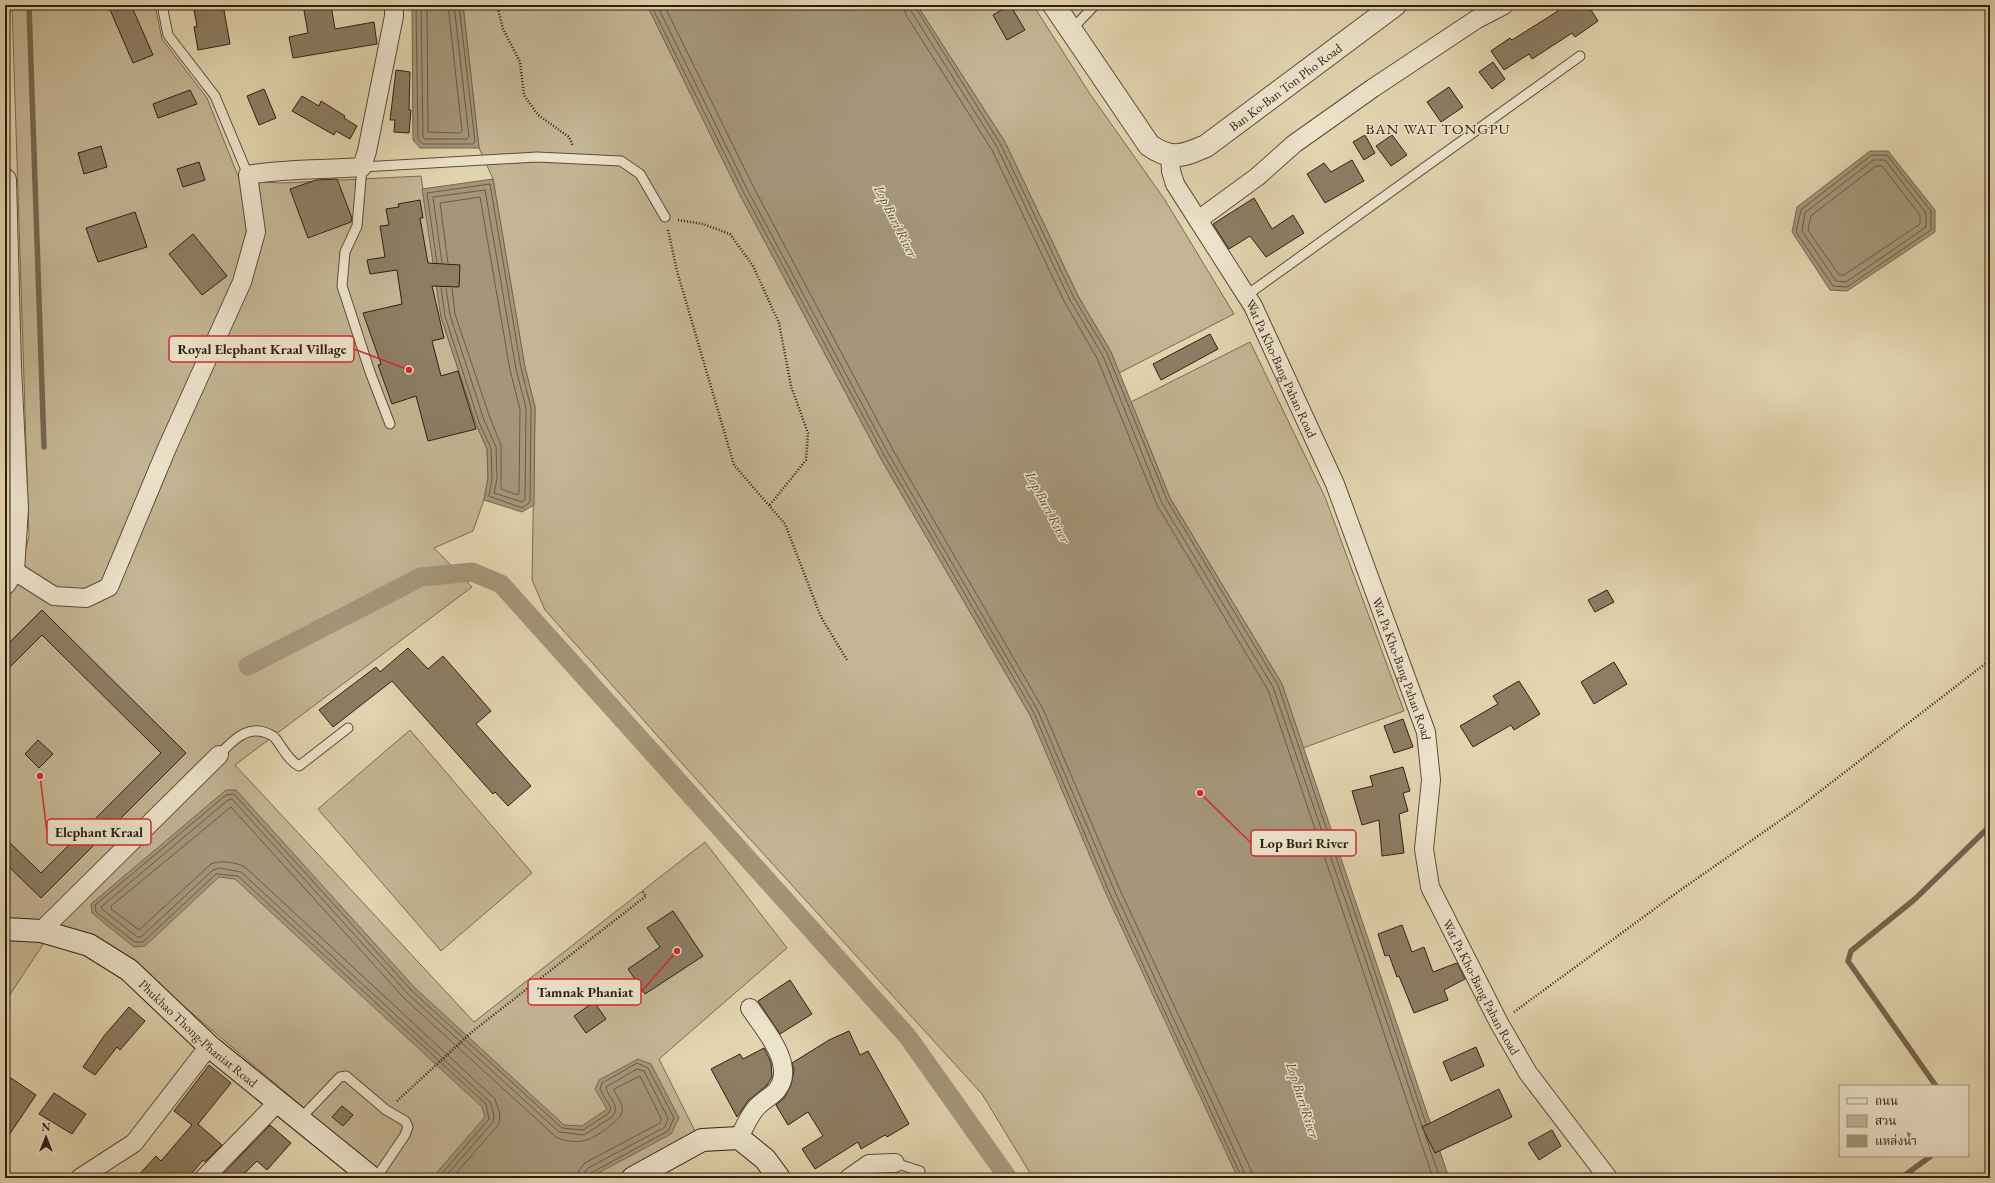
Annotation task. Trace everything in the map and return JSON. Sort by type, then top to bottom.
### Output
[{"type":"street","points":[[5,180],[8,394],[17,509],[9,576],[54,596],[86,598],[109,587],[167,448],[242,282],[256,232],[248,175],[273,170],[322,170],[362,166],[370,136],[394,16],[394,5]]},
{"type":"street","points":[[1054,5],[1149,145],[1161,154],[1170,156]]},
{"type":"street","name":"Ban Ko-Ban Ton Pho Road","points":[[1170,156],[1189,154],[1206,146],[1395,5]]},
{"type":"street","points":[[1198,220],[1257,177],[1294,144],[1373,88],[1477,19],[1504,5]]},
{"type":"street","name":"Wat Pa Kho-Bang Pahan Road","points":[[1170,156],[1174,184],[1254,306],[1335,484],[1426,732],[1431,780],[1424,849],[1430,887],[1499,1023],[1528,1073],[1608,1178]]},
{"type":"street","points":[[41,931],[219,754]]},
{"type":"street","name":"Phukhao Thong-Phaniat Road","points":[[5,929],[41,931],[89,945],[129,970],[209,1046],[368,1177]]},
{"type":"street","points":[[739,1138],[756,1108],[777,1090],[783,1079],[784,1073],[784,1067],[779,1053],[750,1008]]},
{"type":"street","points":[[80,1178],[134,1143],[209,1046]]},
{"type":"street","points":[[204,1178],[278,1102]]},
{"type":"street","points":[[633,1178],[702,1140],[739,1138],[765,1159],[779,1178]]},
{"type":"street","points":[[849,1178],[869,1164],[895,1164]]},
{"type":"lane","points":[[162,5],[168,35],[215,96],[248,175]]},
{"type":"lane","points":[[1071,30],[1095,5]]},
{"type":"lane","points":[[1247,295],[1580,56]]},
{"type":"lane","points":[[390,424],[370,372],[342,286],[345,252],[357,226],[362,166],[537,157],[621,161],[640,174],[665,217]]},
{"type":"lane","points":[[219,754],[232,741],[248,731],[261,731],[273,736],[292,762],[299,766],[348,728]]},
{"type":"lane","points":[[300,1120],[340,1077],[346,1076],[386,1110],[405,1121],[408,1127],[405,1135],[368,1177]]},
{"type":"lane","points":[[895,1164],[920,1171]]},
{"type":"path","points":[[497,5],[503,29],[520,62],[524,95],[538,115],[569,137],[580,159]]},
{"type":"path","points":[[769,506],[806,460],[808,433],[791,386],[779,323],[753,266],[730,234],[703,224],[665,217],[677,271],[734,465],[769,506],[785,524],[821,617],[847,660]]},
{"type":"path","points":[[1499,1023],[1679,891],[1801,806],[1990,660]]},
{"type":"path","points":[[386,1110],[472,1031],[646,896],[642,891]]},
{"type":"green space","points":[[12,5],[155,5],[162,39],[207,98],[240,181],[282,183],[421,176],[441,317],[476,424],[487,449],[488,478],[484,500],[473,531],[434,548],[472,587],[235,765],[474,1022],[705,842],[787,948],[659,1059],[696,1133],[616,1178],[388,1178],[135,965],[64,927],[27,919],[5,919],[5,604],[18,582],[29,536]]},
{"type":"green space","points":[[463,5],[647,5],[740,195],[880,457],[1030,715],[1238,1178],[1033,1178],[982,1094],[739,827],[545,610],[532,580],[535,407],[525,368],[493,179],[479,148]]},
{"type":"green space","points":[[917,5],[1033,5],[1090,94],[1165,200],[1234,314],[1119,373],[1111,352],[1078,296],[1005,142]]},
{"type":"green space","points":[[1250,342],[1325,497],[1404,711],[1303,748],[1282,684],[1170,498],[1131,402]]},
{"type":"green space","points":[[410,730],[532,873],[441,951],[318,809]]},
{"type":"green space","points":[[5,937],[44,943],[5,1002]]},
{"type":"water","points":[[412,5],[463,5],[479,148],[420,148],[413,140]]},
{"type":"water","points":[[647,5],[917,5],[1005,142],[1078,296],[1111,352],[1170,498],[1282,684],[1449,1178],[1238,1178],[1107,896],[1030,715],[880,457],[740,195]]},
{"type":"water","points":[[1870,151],[1888,151],[1935,210],[1935,232],[1847,291],[1830,290],[1792,232],[1797,207]]},
{"type":"water","points":[[493,179],[525,367],[535,407],[534,505],[522,512],[484,500],[488,478],[487,449],[476,424],[441,317],[422,189]]},
{"type":"water","points":[[226,790],[236,790],[415,988],[564,1125],[582,1126],[607,1109],[595,1089],[599,1080],[638,1059],[651,1064],[679,1118],[671,1134],[589,1178],[432,1178],[485,1117],[482,1107],[235,879],[219,877],[145,946],[134,947],[92,913],[91,904]]},
{"type":"building","points":[[108,5],[131,5],[153,55],[133,63]]},
{"type":"building","points":[[193,5],[223,5],[230,44],[198,50],[194,27],[197,26]]},
{"type":"building","points":[[303,5],[331,5],[335,29],[374,22],[377,44],[293,58],[289,37],[308,33]]},
{"type":"building","points":[[1010,5],[1025,30],[1007,40],[993,15]]},
{"type":"building","points":[[1554,5],[1588,5],[1598,21],[1575,37],[1572,33],[1532,59],[1529,54],[1504,70],[1491,51],[1510,38],[1512,40],[1558,11]]},
{"type":"building","points":[[1493,62],[1505,79],[1492,89],[1479,72]]},
{"type":"building","points":[[396,70],[410,72],[409,110],[411,110],[409,133],[394,132],[395,120],[390,120]]},
{"type":"building","points":[[1449,87],[1463,107],[1441,122],[1427,102]]},
{"type":"building","points":[[264,89],[276,118],[259,125],[247,96]]},
{"type":"building","points":[[190,90],[197,104],[158,118],[153,104]]},
{"type":"building","points":[[302,96],[319,106],[321,101],[345,116],[344,118],[357,126],[350,139],[336,131],[334,135],[292,111]]},
{"type":"building","points":[[1365,135],[1375,153],[1364,160],[1353,142]]},
{"type":"building","points":[[1392,135],[1407,155],[1391,166],[1376,146]]},
{"type":"building","points":[[101,146],[107,167],[84,174],[78,153]]},
{"type":"building","points":[[1352,160],[1364,181],[1325,203],[1307,174],[1324,163],[1331,172]]},
{"type":"building","points":[[199,162],[205,180],[183,187],[177,169]]},
{"type":"building","points":[[337,179],[352,218],[351,222],[308,238],[290,189],[316,180]]},
{"type":"building","points":[[1254,198],[1272,229],[1293,215],[1304,233],[1266,257],[1250,236],[1229,249],[1213,224]]},
{"type":"building","points":[[420,200],[423,218],[420,218],[428,263],[460,265],[459,287],[432,286],[444,338],[432,341],[441,376],[458,371],[476,429],[428,441],[416,396],[392,404],[378,365],[381,364],[363,313],[402,304],[397,270],[370,274],[367,260],[385,257],[380,226],[389,225],[386,209],[399,207],[398,204]]},
{"type":"building","points":[[135,212],[147,247],[98,262],[86,228]]},
{"type":"building","points":[[193,234],[227,276],[202,295],[169,254]]},
{"type":"building","points":[[1210,334],[1218,349],[1161,380],[1153,364]]},
{"type":"building","points":[[1607,590],[1614,602],[1595,612],[1588,600]]},
{"type":"building","points":[[42,610],[186,753],[41,898],[5,863],[5,838],[41,873],[161,753],[42,635],[5,672],[5,647]]},
{"type":"building","points":[[408,648],[428,669],[443,656],[491,711],[476,724],[531,786],[508,806],[495,792],[493,794],[392,681],[333,727],[319,710],[376,667],[380,672]]},
{"type":"building","points":[[1614,662],[1627,684],[1594,704],[1581,682]]},
{"type":"building","points":[[1519,681],[1540,714],[1514,730],[1511,725],[1473,747],[1460,726],[1498,704],[1493,696]]},
{"type":"building","points":[[1403,719],[1413,747],[1394,753],[1384,726]]},
{"type":"building","points":[[38,740],[53,754],[39,768],[25,754]]},
{"type":"building","points":[[1403,767],[1410,791],[1403,793],[1408,811],[1399,814],[1404,853],[1382,856],[1379,820],[1362,825],[1352,791],[1373,786],[1370,776]]},
{"type":"building","points":[[673,911],[703,956],[645,994],[628,969],[660,947],[647,928]]},
{"type":"building","points":[[1402,925],[1412,952],[1424,947],[1433,972],[1457,963],[1465,979],[1444,990],[1448,1000],[1414,1013],[1399,976],[1397,977],[1389,955],[1385,956],[1378,934]]},
{"type":"building","points":[[790,980],[812,1014],[780,1034],[758,1001]]},
{"type":"building","points":[[594,1002],[606,1019],[586,1033],[574,1016]]},
{"type":"building","points":[[129,1007],[145,1021],[120,1050],[117,1047],[95,1075],[83,1067],[104,1036]]},
{"type":"building","points":[[849,1031],[860,1055],[868,1051],[909,1124],[887,1137],[885,1135],[861,1149],[858,1142],[815,1169],[802,1149],[823,1136],[808,1112],[788,1125],[776,1105],[785,1097],[791,1085],[794,1070],[792,1063],[829,1040]]},
{"type":"building","points":[[1476,1047],[1484,1066],[1451,1081],[1443,1062]]},
{"type":"building","points":[[764,1048],[771,1062],[772,1077],[767,1085],[748,1101],[737,1117],[711,1069],[740,1054],[743,1059]]},
{"type":"building","points":[[209,1065],[231,1083],[198,1124],[222,1145],[205,1162],[203,1160],[188,1178],[136,1178],[156,1156],[161,1161],[192,1125],[174,1111]]},
{"type":"building","points":[[11,1078],[36,1095],[5,1141],[5,1086]]},
{"type":"building","points":[[1499,1089],[1512,1117],[1435,1153],[1422,1127]]},
{"type":"building","points":[[54,1093],[86,1114],[72,1134],[39,1114]]},
{"type":"building","points":[[342,1106],[353,1115],[343,1126],[332,1117]]},
{"type":"building","points":[[270,1125],[291,1143],[267,1170],[257,1161],[240,1178],[221,1178],[220,1177]]},
{"type":"building","points":[[1552,1130],[1561,1146],[1539,1160],[1528,1143]]},
{"type":"waterway","points":[[29,5],[44,447]]},
{"type":"waterway","points":[[248,666],[421,577],[472,572],[501,584],[908,1037],[1008,1178]]},
{"type":"waterway","points":[[1935,1085],[1848,961],[1851,951],[1915,899],[1990,826]]},
{"type":"waterway","points":[[1901,1178],[1930,1157]]},
{"type":"place","name":"Royal Elephant Kraal Village","points":[[409,370]]},
{"type":"place","name":"Elephant Kraal","points":[[40,776]]},
{"type":"place","name":"Lop Buri River","points":[[1200,793]]},
{"type":"place","name":"Tamnak Phaniat","points":[[677,951]]},
{"type":"district","name":"BAN WAT TONGPU","points":[[1438,128]]}]
